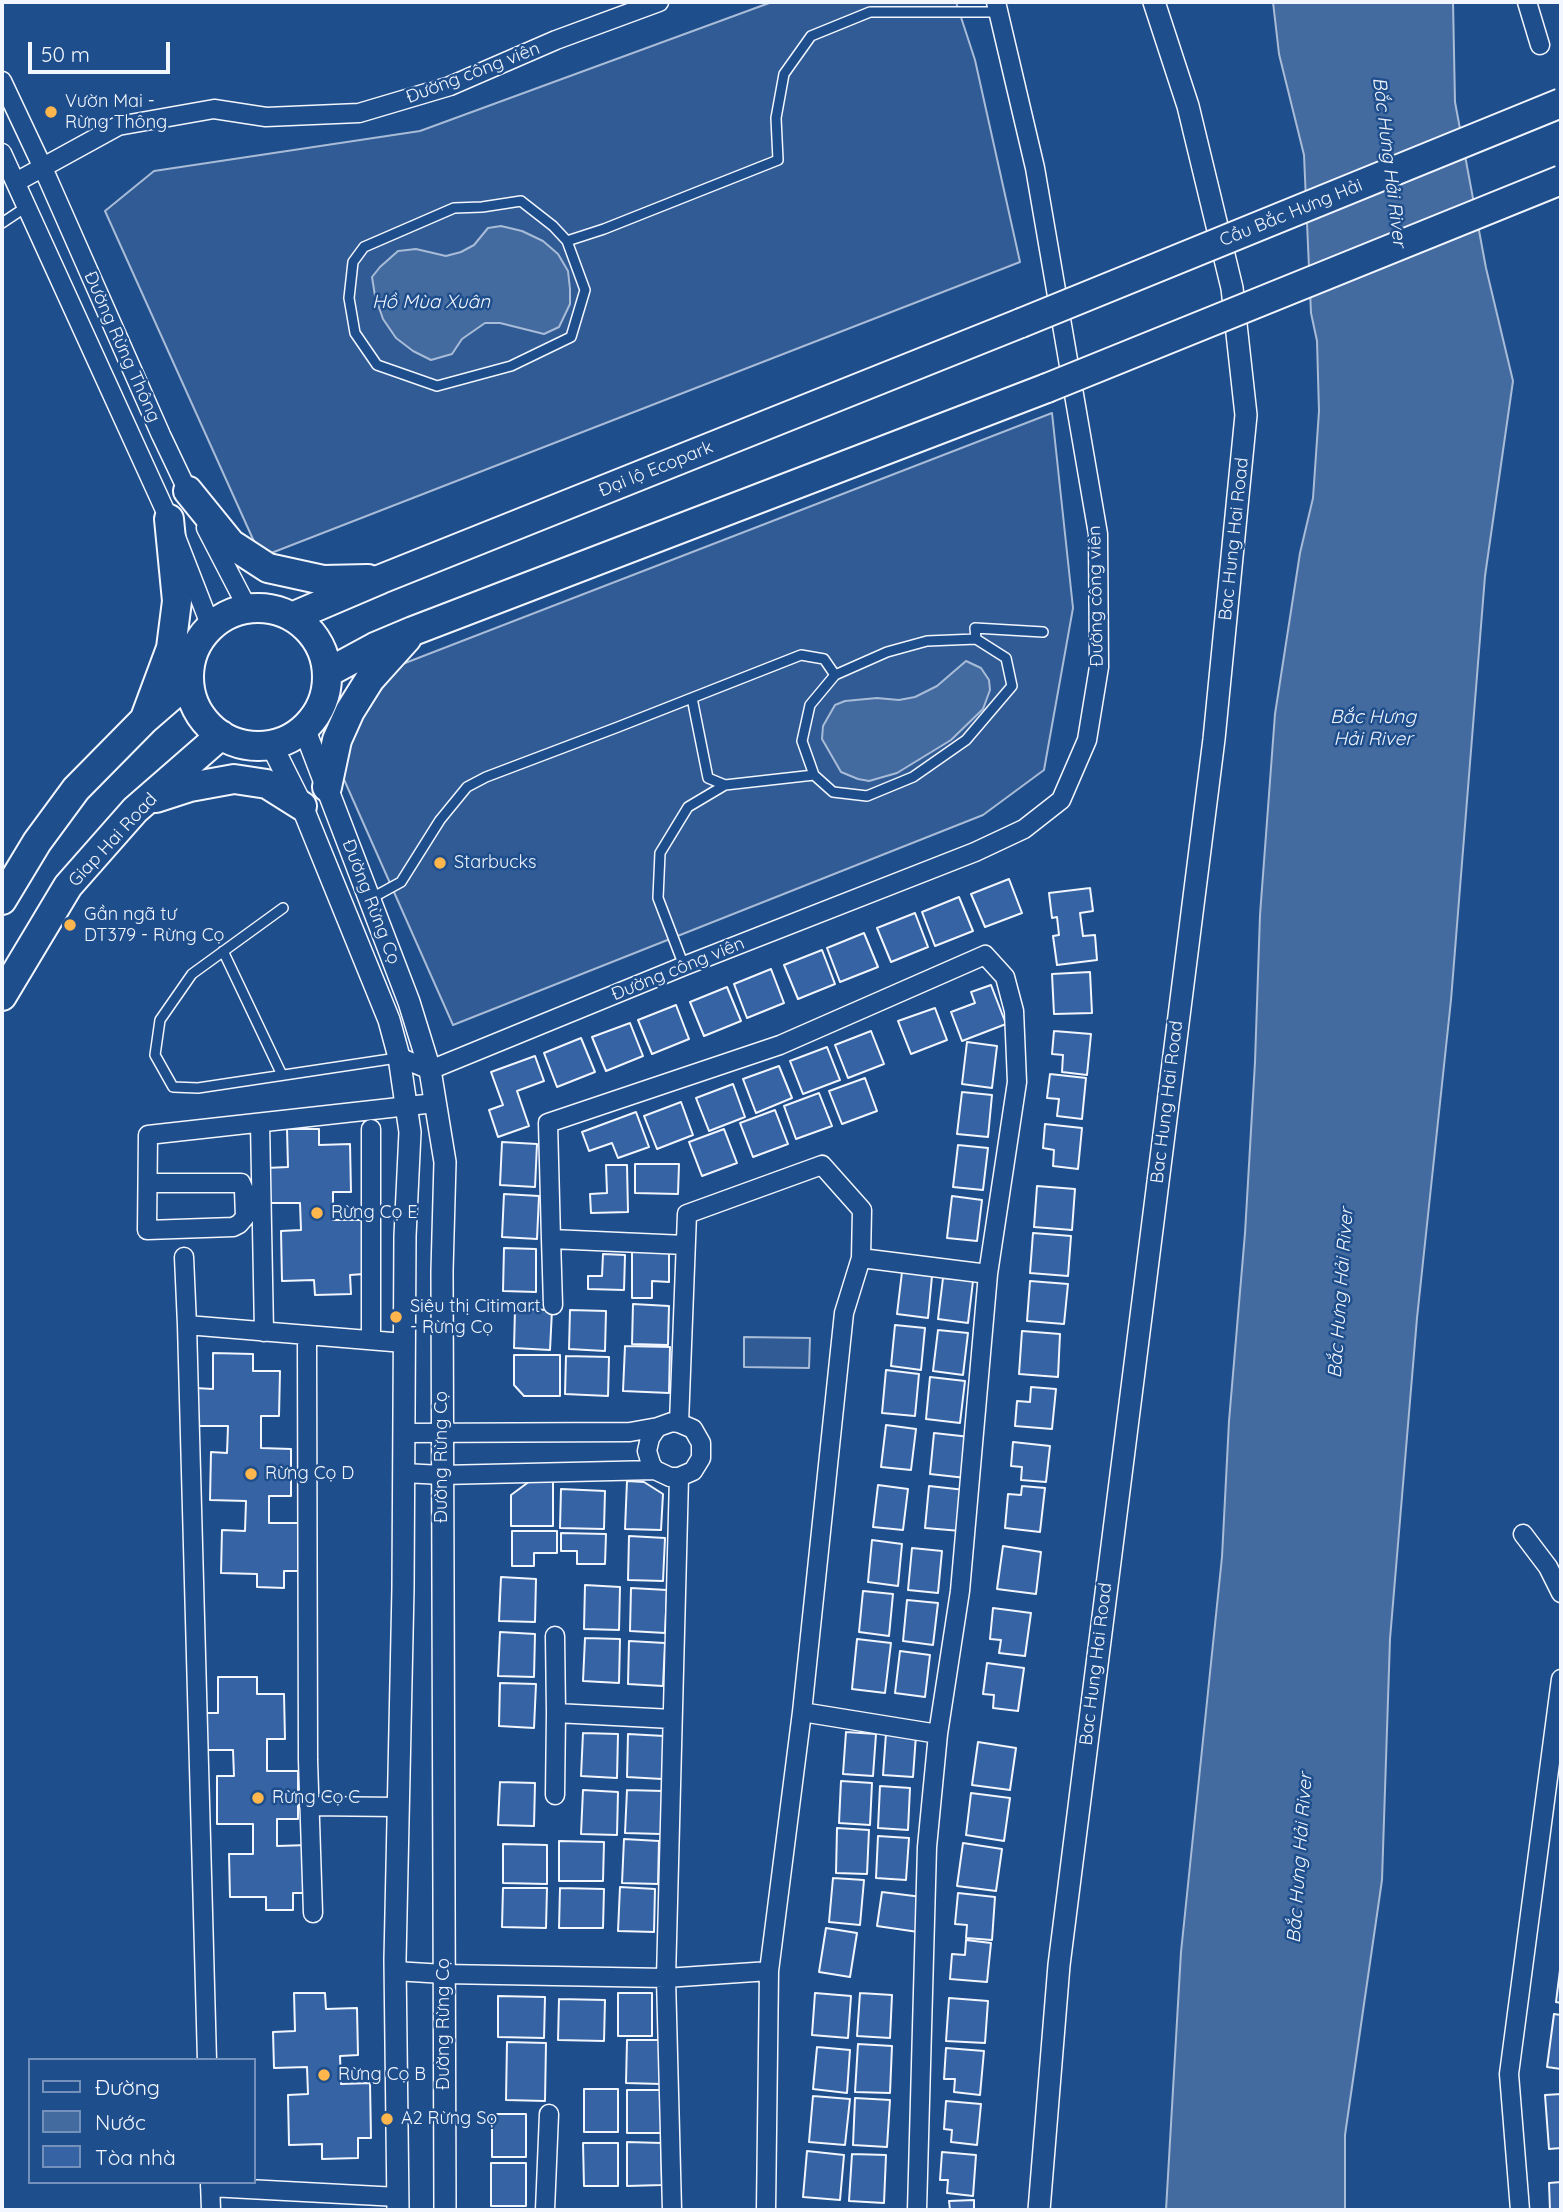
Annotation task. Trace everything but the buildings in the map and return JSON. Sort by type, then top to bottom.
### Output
[{"type":"highway","name":"Cầu Bắc Hưng Hải","points":[[1021,323],[1561,103]]},
{"type":"highway","points":[[327,673],[375,647],[414,631],[1047,388],[1561,180]]},
{"type":"highway","name":"Đại lộ Ecopark","points":[[292,617],[1021,323]]},
{"type":"highway","points":[[188,491],[231,544],[268,568],[323,580],[381,579]]},
{"type":"highway","points":[[144,720],[171,648],[177,601],[169,519]]},
{"type":"highway","points":[[263,607],[292,617],[306,627],[320,646],[327,673],[326,694],[316,715],[304,728],[283,742],[258,746],[240,744],[221,735],[205,720],[194,702],[189,681],[191,659],[201,637],[218,620],[239,610],[263,607]]},
{"type":"highway","points":[[327,786],[337,740],[350,711],[370,679],[414,631]]},
{"type":"highway","points":[[2,901],[37,842],[76,789],[144,720],[189,681]]},
{"type":"highway","name":"Giap Hai Road","points":[[2,996],[68,886],[135,810],[221,735]]},
{"type":"highway","points":[[147,800],[190,787],[234,779],[267,784],[302,806]]},
{"type":"street","name":"Đường công viên","points":[[16,182],[118,126],[214,109],[266,117],[359,113],[450,86],[556,40],[659,2]]},
{"type":"street","name":"Bac Hung Hai Road","points":[[1039,2210],[1059,1965],[1214,739],[1246,415],[1232,288],[1188,106],[1154,2]]},
{"type":"street","points":[[1527,2],[1540,45]]},
{"type":"street","name":"Đường công viên","points":[[430,1070],[684,965],[975,852],[1024,829],[1061,800],[1087,740],[1098,667],[1098,534],[1035,168],[998,7]]},
{"type":"street","name":"Đường Rừng Thông","points":[[2,81],[161,435],[248,609]]},
{"type":"street","name":"Đường Rừng Thông","points":[[2,153],[169,519],[211,627]]},
{"type":"street","name":"Đường Rừng Cọ","points":[[304,728],[409,1002],[430,1070],[445,1162],[442,1271],[445,2210]]},
{"type":"street","name":"Đường Rừng Cọ","points":[[271,744],[302,806],[389,1020],[399,1058],[411,1132],[405,1236],[396,1971],[398,2203]]},
{"type":"street","points":[[553,1305],[548,1123],[780,1045],[985,955],[1005,977],[1014,1012],[1017,1082],[988,1274],[960,1591],[938,1734],[927,1847],[917,2210]]},
{"type":"street","points":[[399,1058],[430,1070]]},
{"type":"street","points":[[148,1182],[241,1183],[244,1190],[245,1217],[233,1227],[147,1230],[148,1135],[435,1103]]},
{"type":"street","points":[[260,1123],[264,1332]]},
{"type":"street","points":[[371,1129],[371,1340]]},
{"type":"street","points":[[680,1423],[687,1214],[822,1165],[862,1210],[861,1258],[844,1313],[802,1712],[769,1971],[766,2210]]},
{"type":"street","points":[[551,1239],[685,1245]]},
{"type":"street","points":[[184,1257],[207,2058]]},
{"type":"street","points":[[861,1258],[988,1274]]},
{"type":"street","points":[[187,1325],[404,1343]]},
{"type":"street","points":[[307,1336],[309,1806],[313,1913]]},
{"type":"street","points":[[404,1433],[631,1432],[672,1422],[680,1423],[693,1429],[702,1451],[698,1465],[686,1475],[670,1477],[651,1464],[647,1451],[650,1438],[658,1427]]},
{"type":"street","points":[[404,1473],[442,1475],[655,1469]]},
{"type":"street","points":[[672,2210],[666,1978],[678,1477]]},
{"type":"street","points":[[1523,1534],[1548,1567],[1561,1593]]},
{"type":"street","points":[[555,1636],[555,1795]]},
{"type":"street","points":[[1520,2210],[1509,2074],[1561,1679]]},
{"type":"street","points":[[802,1712],[938,1734]]},
{"type":"street","points":[[556,1713],[672,1719]]},
{"type":"street","points":[[309,1806],[398,1807]]},
{"type":"street","points":[[396,1971],[666,1978],[769,1971]]},
{"type":"street","points":[[545,2210],[549,2114]]},
{"type":"street","points":[[211,2210],[210,2185],[398,2203]]},
{"type":"lane","points":[[567,241],[778,160],[776,118],[784,74],[811,36],[870,12],[998,7]]},
{"type":"lane","points":[[522,201],[567,241],[585,290],[571,337],[511,366],[437,386],[377,365],[355,332],[349,298],[354,262],[364,247],[416,223],[454,208],[522,201]]},
{"type":"lane","points":[[2,223],[26,208]]},
{"type":"lane","points":[[976,639],[975,628],[1043,632]]},
{"type":"lane","points":[[976,639],[1006,658],[1012,686],[966,740],[913,777],[867,796],[833,792],[814,775],[802,741],[810,705],[835,675],[887,652],[927,641],[976,639]]},
{"type":"lane","points":[[370,899],[401,882],[440,820],[467,787],[486,777],[801,655],[824,659],[835,675]]},
{"type":"lane","points":[[692,698],[708,778],[725,785]]},
{"type":"lane","points":[[684,965],[658,898],[660,853],[688,807],[725,785],[814,775]]},
{"type":"lane","points":[[283,908],[192,974],[160,1020],[155,1055],[173,1087],[198,1088],[399,1058]]},
{"type":"lane","points":[[223,951],[282,1075]]},
{"type":"shaded area","points":[[772,2],[956,2],[975,60],[1020,262],[261,557],[105,211],[154,171],[420,131]]},
{"type":"shaded area","points":[[1052,413],[1073,608],[1044,770],[983,815],[453,1025],[342,775],[351,729],[400,665]]},
{"type":"shaded area","points":[[744,1337],[810,1338],[809,1368],[744,1367]]},
{"type":"water","name":"Bắc Hưng Hải River","points":[[1273,2],[1453,2],[1455,102],[1486,268],[1513,381],[1485,576],[1451,1000],[1417,1318],[1390,1639],[1382,1880],[1345,2135],[1345,2210],[1166,2210],[1181,1952],[1222,1557],[1229,1421],[1245,1233],[1260,915],[1275,714],[1300,553],[1313,498],[1319,411],[1317,341],[1311,313],[1304,155],[1279,54]]},
{"type":"water","name":"Hồ Mùa Xuân","points":[[501,226],[522,231],[543,241],[558,254],[568,271],[570,304],[559,327],[544,334],[500,323],[485,323],[462,339],[452,354],[431,360],[396,338],[383,319],[375,296],[372,277],[380,267],[398,251],[416,249],[446,256],[461,252],[474,245],[488,228]]},
{"type":"water","points":[[966,661],[981,668],[989,680],[990,690],[983,709],[951,740],[897,773],[869,781],[841,772],[822,739],[823,726],[835,705],[845,701],[915,697],[937,686]]},
{"type":"place","name":"Vườn Mai - Rừng Thông","points":[[51,112]]},
{"type":"place","name":"Starbucks","points":[[440,863]]},
{"type":"place","name":"Gần ngã tư DT379 - Rừng Cọ","points":[[70,925]]},
{"type":"place","name":"Rừng Cọ E","points":[[317,1213]]},
{"type":"place","name":"Siêu thị Citimart - Rừng Cọ","points":[[396,1317]]},
{"type":"place","name":"Rừng Cọ D","points":[[251,1474]]},
{"type":"place","name":"Rừng Cọ C","points":[[258,1798]]},
{"type":"place","name":"Rừng Cọ B","points":[[324,2075]]},
{"type":"place","name":"A2 Rừng Sọ","points":[[387,2119]]}]
